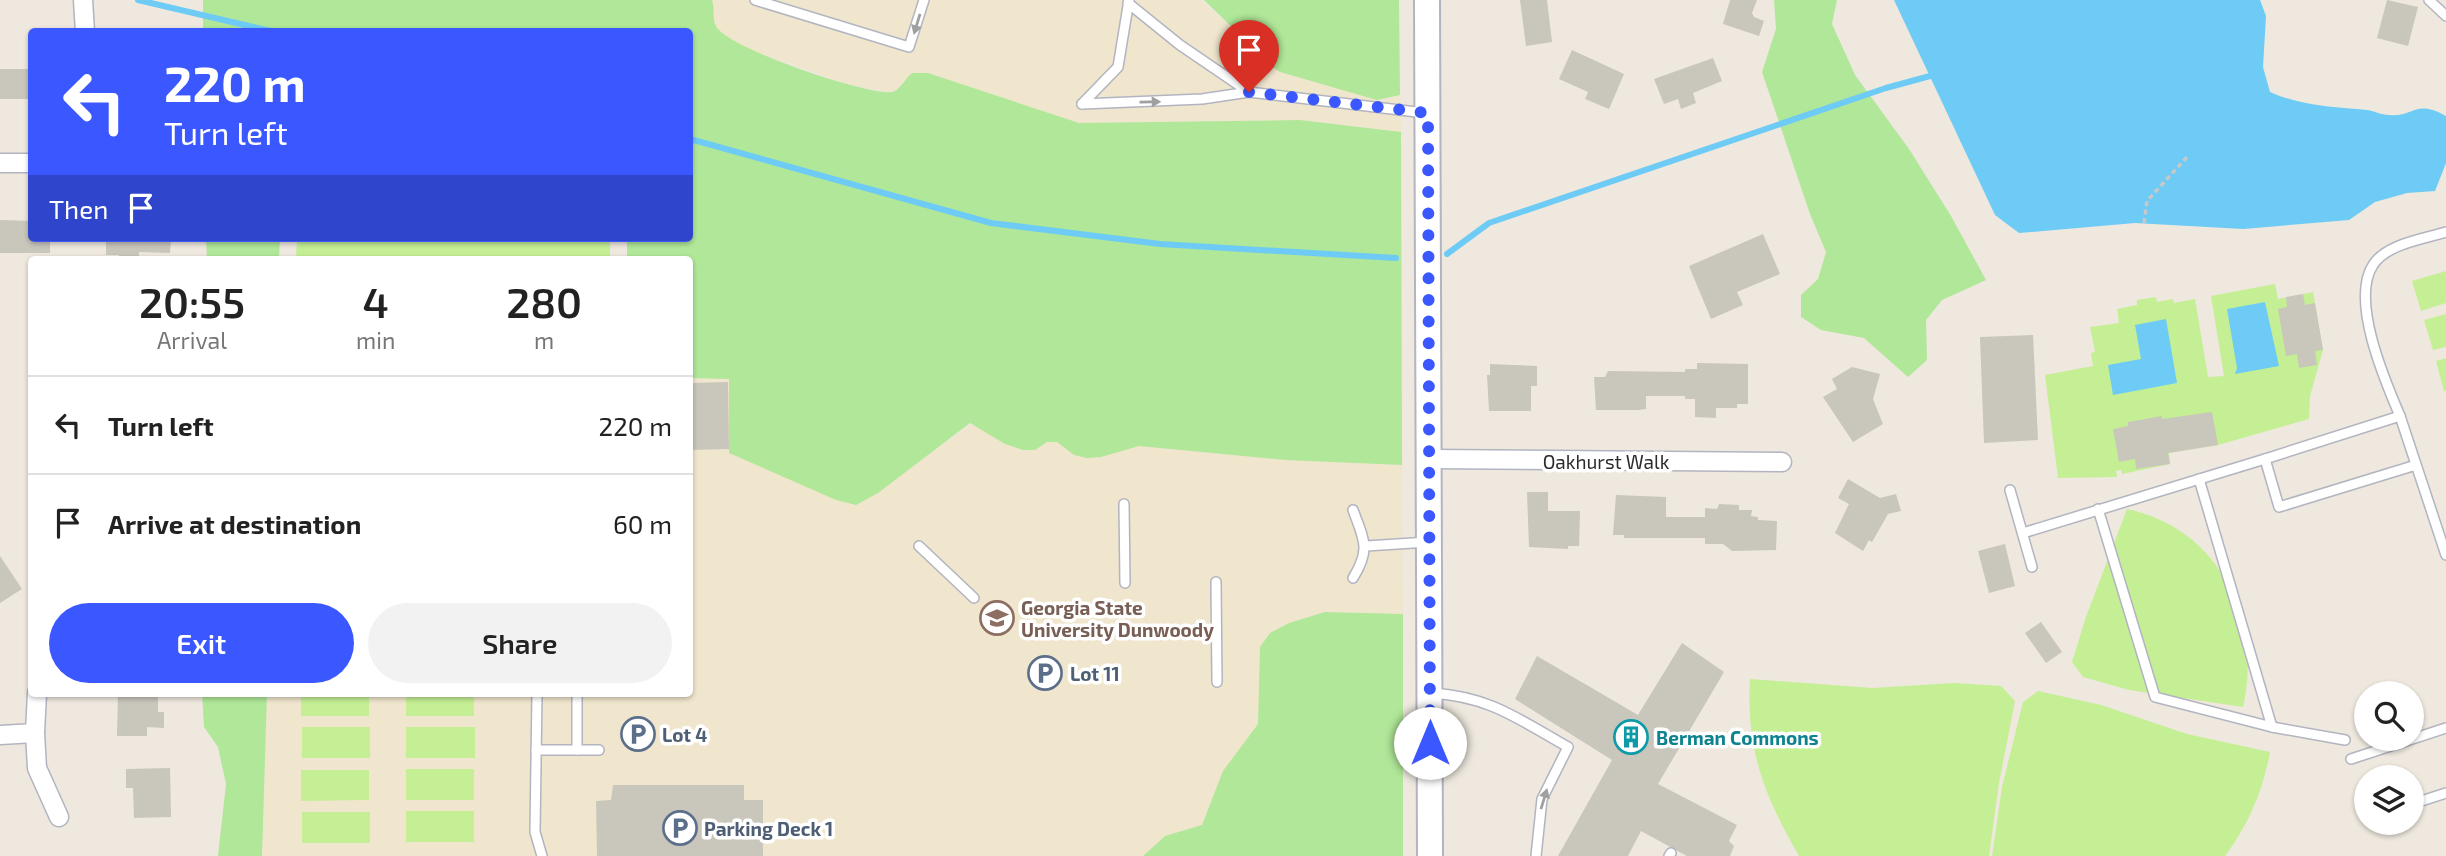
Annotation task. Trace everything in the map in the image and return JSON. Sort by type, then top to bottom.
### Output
[{"type":"street","points":[[83,0],[85,28]]},
{"type":"street","points":[[1427,0],[1430,856]]},
{"type":"street","points":[[0,163],[28,163]]},
{"type":"street","name":"Oakhurst Walk","points":[[1430,459],[1782,463]]},
{"type":"street","points":[[37,697],[37,768],[59,817]]},
{"type":"street","points":[[0,735],[35,733]]},
{"type":"lane","points":[[755,0],[909,47],[924,0]]},
{"type":"lane","points":[[2429,0],[2446,16]]},
{"type":"lane","points":[[1129,2],[1180,45],[1249,92]]},
{"type":"lane","points":[[1129,2],[1118,67],[1082,104],[1188,100],[1249,92],[1428,113]]},
{"type":"lane","points":[[2446,232],[2389,251],[2373,264],[2366,282],[2366,302],[2374,344],[2446,555]]},
{"type":"lane","points":[[2022,533],[2400,415]]},
{"type":"lane","points":[[2265,459],[2279,506],[2416,465]]},
{"type":"lane","points":[[2199,479],[2272,727]]},
{"type":"lane","points":[[2010,489],[2032,567]]},
{"type":"lane","points":[[1125,504],[1125,583]]},
{"type":"lane","points":[[2098,509],[2155,697],[2272,727],[2345,740]]},
{"type":"lane","points":[[1353,510],[1366,546],[1362,563],[1353,578]]},
{"type":"lane","points":[[1366,546],[1430,542]]},
{"type":"lane","points":[[919,546],[974,598]]},
{"type":"lane","points":[[1216,582],[1217,682]]},
{"type":"lane","points":[[1430,693],[1465,695],[1495,706],[1568,747],[1542,799],[1536,856]]},
{"type":"lane","points":[[537,697],[535,832],[541,856]]},
{"type":"lane","points":[[577,697],[577,750]]},
{"type":"lane","points":[[2351,759],[2446,728]]},
{"type":"lane","points":[[536,750],[599,750]]},
{"type":"lane","points":[[2424,800],[2446,793]]},
{"type":"path","points":[[2144,223],[2147,201],[2188,156]]},
{"type":"shaded area","points":[[712,0],[1201,0],[1246,41],[1255,56],[1382,100],[1400,95],[1401,132],[1300,120],[1079,123],[928,73],[902,82],[897,91],[850,85],[756,52],[725,36],[715,26]]},
{"type":"shaded area","name":"Georgia State University Dunwoody","points":[[693,378],[729,378],[878,493],[907,469],[974,423],[1005,444],[1023,450],[1035,450],[1047,442],[1057,442],[1101,457],[1139,446],[1286,460],[1402,465],[1403,614],[1325,612],[1260,648],[1258,724],[1223,771],[1202,825],[1165,836],[1143,856],[262,856],[267,697],[693,697]]},
{"type":"green space","points":[[203,0],[712,0],[716,26],[744,46],[829,79],[879,91],[893,92],[912,73],[928,73],[1079,123],[1300,120],[1401,132],[1402,465],[1286,460],[1139,446],[1101,457],[1087,458],[1074,455],[1057,442],[1047,442],[1035,450],[1023,450],[1005,444],[970,423],[878,493],[856,505],[836,500],[729,453],[729,379],[693,378],[693,256],[627,256],[627,242],[693,242],[693,28],[203,28]]},
{"type":"green space","points":[[1204,0],[1399,0],[1400,95],[1377,100],[1280,72],[1255,56],[1246,41]]},
{"type":"green space","points":[[1774,0],[1837,0],[1832,24],[1855,75],[1909,149],[1951,216],[1986,280],[1942,300],[1926,320],[1927,360],[1908,377],[1864,338],[1821,330],[1801,317],[1801,295],[1818,279],[1826,252],[1810,214],[1762,72],[1776,29]]},
{"type":"green space","points":[[206,242],[280,242],[279,256],[207,256]]},
{"type":"green space","points":[[297,242],[610,242],[610,256],[296,256]]},
{"type":"green space","points":[[2446,271],[2446,303],[2421,311],[2412,281]]},
{"type":"green space","points":[[2275,284],[2278,299],[2313,292],[2323,350],[2310,396],[2309,419],[2218,445],[2169,453],[2170,464],[2122,474],[2121,470],[2116,471],[2117,477],[2058,478],[2045,375],[2093,366],[2091,353],[2095,352],[2090,327],[2119,323],[2117,309],[2137,305],[2137,300],[2156,297],[2157,302],[2173,299],[2174,303],[2195,299],[2208,377],[2224,376],[2211,296]]},
{"type":"green space","points":[[2446,314],[2446,347],[2433,350],[2424,320]]},
{"type":"green space","points":[[2446,358],[2446,391],[2444,391],[2436,361]]},
{"type":"green space","points":[[2127,509],[2159,519],[2187,536],[2209,557],[2227,582],[2239,611],[2246,642],[2248,674],[2243,707],[2129,690],[2083,677],[2072,662]]},
{"type":"green space","points":[[1325,612],[1403,614],[1403,856],[1143,856],[1165,836],[1202,825],[1223,771],[1258,724],[1260,647],[1270,633],[1289,623]]},
{"type":"green space","points":[[1750,679],[1872,688],[1954,683],[2001,686],[2015,701],[1999,783],[1989,856],[1799,856],[1776,813],[1760,771],[1751,728]]},
{"type":"green space","points":[[2038,691],[2101,705],[2187,734],[2270,752],[2254,806],[2225,856],[1992,856],[2002,787],[2023,702]]},
{"type":"green space","points":[[202,697],[267,697],[262,856],[218,856],[226,784],[218,747],[204,727]]},
{"type":"green space","points":[[301,697],[369,697],[369,716],[301,716]]},
{"type":"green space","points":[[406,697],[474,697],[474,716],[406,716]]},
{"type":"green space","points":[[302,727],[370,727],[370,758],[302,758]]},
{"type":"green space","points":[[406,727],[475,727],[475,758],[406,758]]},
{"type":"green space","points":[[406,769],[474,769],[474,800],[406,800]]},
{"type":"green space","points":[[301,770],[369,770],[369,800],[301,801]]},
{"type":"green space","points":[[406,811],[474,811],[474,842],[406,842]]},
{"type":"green space","points":[[302,812],[370,812],[370,843],[302,843]]},
{"type":"water","points":[[1894,0],[2260,0],[2266,16],[2263,67],[2270,92],[2306,103],[2367,110],[2386,115],[2421,109],[2436,111],[2446,116],[2446,163],[2435,191],[2407,193],[2375,202],[2349,220],[2243,229],[2135,223],[2019,233],[1995,215]]},
{"type":"water","points":[[2265,302],[2279,366],[2235,374],[2237,368],[2227,309]]},
{"type":"water","points":[[2166,319],[2177,383],[2113,395],[2108,365],[2141,359],[2135,325]]},
{"type":"building","points":[[1520,0],[1547,0],[1552,42],[1526,46]]},
{"type":"building","points":[[1730,0],[1757,0],[1752,13],[1754,17],[1764,21],[1759,36],[1723,24]]},
{"type":"building","points":[[2387,0],[2418,7],[2408,46],[2377,38]]},
{"type":"building","points":[[1572,50],[1624,74],[1609,109],[1585,99],[1588,92],[1559,79]]},
{"type":"building","points":[[1713,58],[1722,81],[1693,93],[1696,103],[1681,109],[1678,99],[1664,104],[1654,79]]},
{"type":"building","points":[[0,69],[28,69],[28,99],[0,99]]},
{"type":"building","points":[[0,220],[28,221],[28,242],[50,242],[50,253],[0,253]]},
{"type":"building","points":[[1763,234],[1780,274],[1737,292],[1743,305],[1711,319],[1689,266]]},
{"type":"building","points":[[106,242],[171,242],[170,253],[106,255]]},
{"type":"building","points":[[2303,294],[2305,305],[2315,303],[2323,350],[2315,351],[2317,365],[2299,368],[2297,354],[2286,356],[2278,309],[2287,307],[2286,297]]},
{"type":"building","points":[[2033,335],[2038,440],[1984,443],[1980,337]]},
{"type":"building","points":[[1697,363],[1748,364],[1748,404],[1737,404],[1737,408],[1716,408],[1716,418],[1695,417],[1695,399],[1685,399],[1685,396],[1646,396],[1646,409],[1596,410],[1594,377],[1605,377],[1608,371],[1685,372],[1685,369],[1697,369]]},
{"type":"building","points":[[1490,364],[1537,366],[1537,386],[1531,386],[1531,411],[1489,411],[1487,375],[1490,375]]},
{"type":"building","points":[[1852,367],[1880,374],[1873,399],[1883,424],[1853,442],[1823,397],[1837,389],[1832,379]]},
{"type":"building","points":[[728,382],[729,449],[693,450],[693,383]]},
{"type":"building","points":[[2212,412],[2218,445],[2168,453],[2170,464],[2136,469],[2135,459],[2119,462],[2113,429],[2128,426],[2128,422],[2162,416],[2162,419]]},
{"type":"building","points":[[1848,479],[1880,498],[1896,494],[1901,511],[1888,514],[1872,542],[1869,540],[1863,551],[1835,533],[1849,504],[1838,498]]},
{"type":"building","points":[[1527,492],[1548,492],[1548,511],[1580,511],[1579,546],[1568,546],[1568,549],[1529,547]]},
{"type":"building","points":[[1616,495],[1666,497],[1666,517],[1705,517],[1705,508],[1717,509],[1719,504],[1739,505],[1739,510],[1752,510],[1751,516],[1758,517],[1758,520],[1777,521],[1776,550],[1732,551],[1723,544],[1705,544],[1705,538],[1624,538],[1624,535],[1613,535]]},
{"type":"building","points":[[2005,544],[2015,586],[1989,593],[1978,551]]},
{"type":"building","points":[[0,556],[22,589],[0,603]]},
{"type":"building","points":[[2041,622],[2062,652],[2046,663],[2025,633]]},
{"type":"building","name":"Berman Commons","points":[[1682,643],[1724,672],[1658,784],[1737,825],[1729,841],[1734,846],[1730,856],[1687,856],[1641,831],[1628,856],[1558,856],[1612,760],[1515,699],[1537,656],[1638,715]]},
{"type":"building","points":[[118,697],[158,697],[158,712],[164,712],[164,728],[147,727],[147,736],[117,736]]},
{"type":"building","points":[[170,768],[171,817],[134,818],[133,788],[126,788],[126,769]]},
{"type":"building","name":"Parking Deck 1","points":[[613,785],[744,785],[744,800],[763,800],[763,856],[597,856],[596,801],[611,800]]},
{"type":"waterway","points":[[138,0],[258,28]]},
{"type":"waterway","points":[[1447,254],[1489,223],[1886,88],[1930,76]]},
{"type":"waterway","points":[[693,140],[991,223],[1160,244],[1396,258]]},
{"type":"place","name":"Georgia State University Dunwoody","points":[[997,618]]},
{"type":"place","name":"Lot 11","points":[[1045,673]]},
{"type":"place","name":"Lot 4","points":[[638,734]]},
{"type":"place","name":"Berman Commons","points":[[1631,737]]},
{"type":"place","name":"Parking Deck 1","points":[[680,828]]},
{"type":"route","points":[[1249,92],[1428,113],[1430,743]]}]
